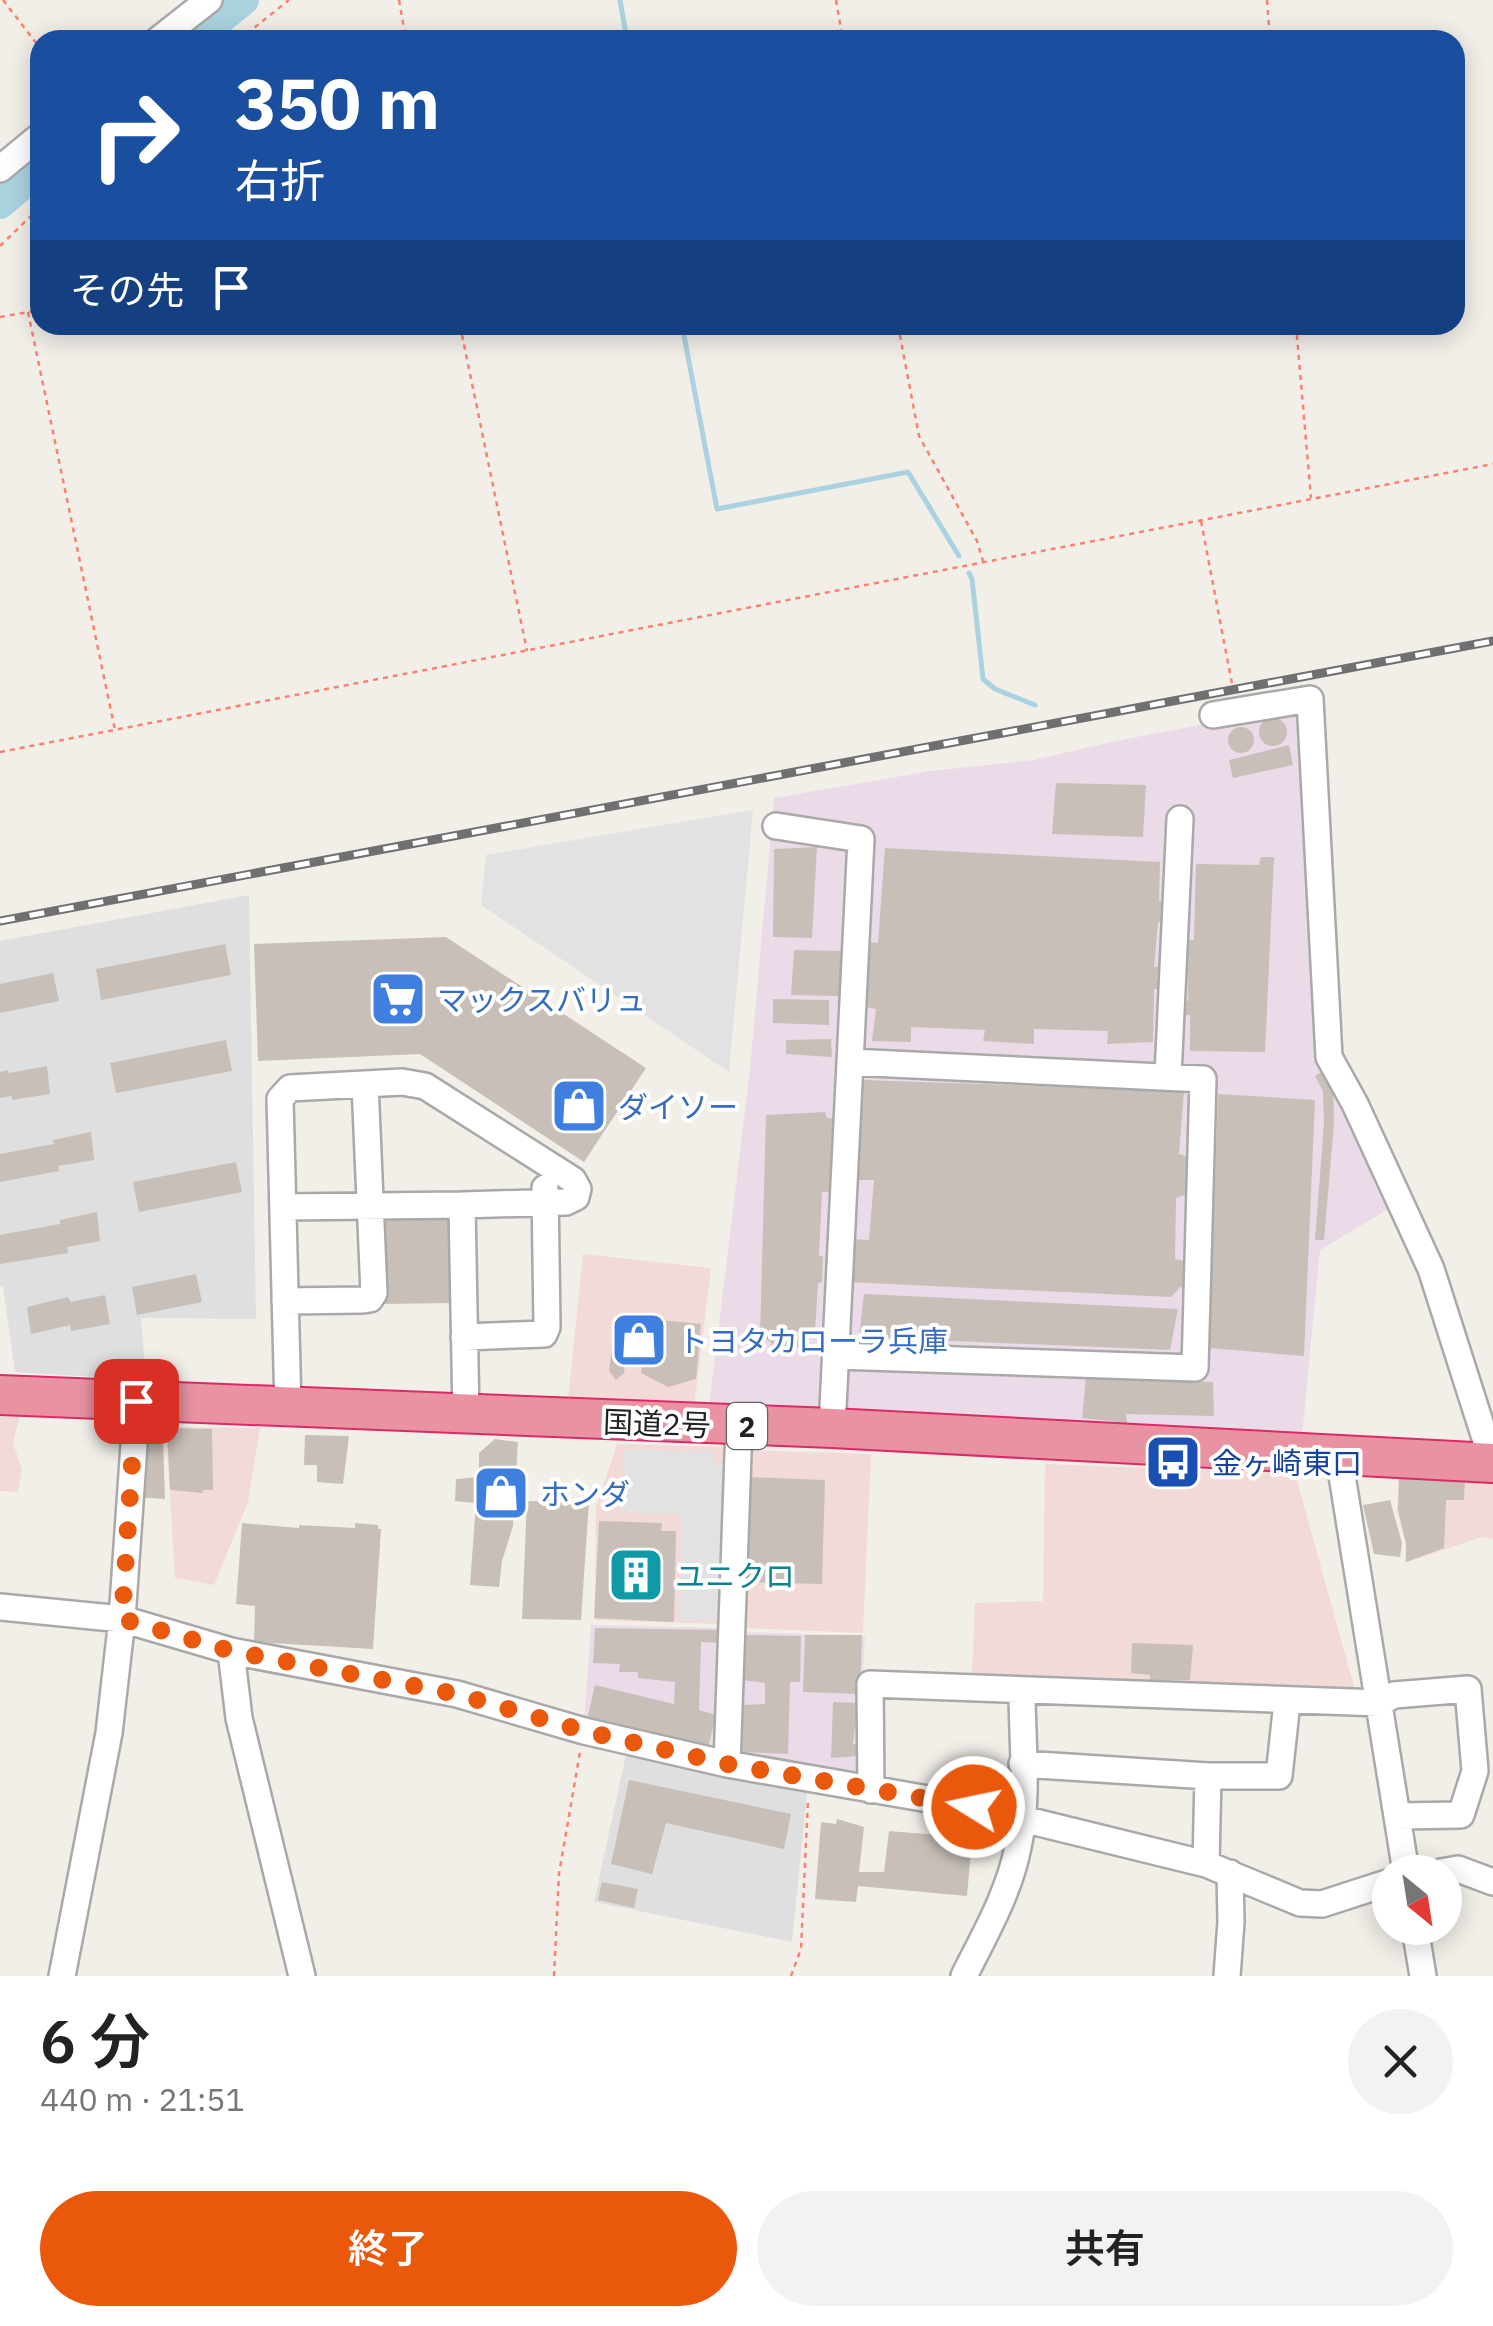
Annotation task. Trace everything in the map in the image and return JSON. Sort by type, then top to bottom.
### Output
[{"type":"highway","name":"国道2号","points":[[0,1395],[832,1428],[1493,1463]]},
{"type":"street","points":[[171,30],[209,0]]},
{"type":"street","points":[[0,169],[30,144]]},
{"type":"street","points":[[1225,712],[1310,698],[1328,1056],[1355,1104],[1431,1269],[1493,1463]]},
{"type":"street","points":[[1168,1076],[1180,819]]},
{"type":"street","points":[[776,826],[861,839],[832,1428]]},
{"type":"street","points":[[836,1356],[1195,1368],[1202,1079],[850,1062]]},
{"type":"street","points":[[283,1207],[566,1202],[576,1198],[578,1189],[573,1180],[426,1086],[402,1082],[290,1088],[283,1092],[280,1098],[288,1408]]},
{"type":"street","points":[[285,1301],[370,1299],[374,1293],[365,1084]]},
{"type":"street","points":[[464,1337],[544,1334],[544,1202]]},
{"type":"street","points":[[462,1204],[466,1415]]},
{"type":"street","points":[[62,1976],[109,1734],[122,1619],[136,1401]]},
{"type":"street","points":[[727,1764],[739,1426]]},
{"type":"street","points":[[1339,1457],[1404,1855]]},
{"type":"street","points":[[0,1606],[122,1619],[231,1651],[457,1694],[584,1731],[727,1764],[974,1807],[1218,1868],[1300,1902],[1322,1904],[1372,1888]]},
{"type":"street","points":[[231,1651],[239,1718],[302,1976]]},
{"type":"street","points":[[871,1790],[870,1684],[1380,1703],[1394,1694],[1468,1689],[1475,1772],[1461,1815],[1398,1816]]},
{"type":"street","points":[[964,1976],[1002,1902],[1018,1847],[1022,1821],[1022,1691]]},
{"type":"street","points":[[1022,1764],[1208,1776],[1279,1776],[1288,1702]]},
{"type":"street","points":[[1208,1776],[1218,1868],[1232,1922],[1227,1976]]},
{"type":"street","points":[[1462,1870],[1493,1882]]},
{"type":"street","points":[[1418,1945],[1423,1976]]},
{"type":"path","points":[[3,0],[30,35]]},
{"type":"path","points":[[252,30],[289,0]]},
{"type":"path","points":[[399,0],[404,30]]},
{"type":"path","points":[[836,0],[841,30]]},
{"type":"path","points":[[1267,0],[1269,30]]},
{"type":"path","points":[[0,246],[30,217]]},
{"type":"path","points":[[0,317],[28,312],[30,322]]},
{"type":"path","points":[[33,335],[115,730]]},
{"type":"path","points":[[462,335],[526,652]]},
{"type":"path","points":[[900,335],[919,436],[977,541],[984,562]]},
{"type":"path","points":[[1297,335],[1311,499]]},
{"type":"path","points":[[0,752],[1493,464]]},
{"type":"path","points":[[1201,521],[1225,712]]},
{"type":"path","points":[[554,1976],[559,1874],[584,1731]]},
{"type":"path","points":[[791,1976],[801,1949],[810,1779]]},
{"type":"shaded area","points":[[1298,706],[1321,1060],[1395,1205],[1320,1250],[1302,1436],[709,1407],[750,1069],[774,798],[931,771],[1034,760]]},
{"type":"shaded area","points":[[753,810],[729,1072],[481,905],[486,855]]},
{"type":"shaded area","points":[[249,895],[256,1319],[141,1318],[146,1380],[15,1372],[0,1287],[0,941]]},
{"type":"shaded area","points":[[583,1254],[711,1268],[694,1408],[568,1401]]},
{"type":"shaded area","points":[[0,1414],[20,1415],[13,1443],[22,1470],[18,1492],[0,1491]]},
{"type":"shaded area","points":[[166,1427],[260,1428],[248,1502],[214,1585],[175,1578]]},
{"type":"shaded area","points":[[617,1444],[724,1447],[729,1452],[720,1624],[595,1620],[596,1507]]},
{"type":"shaded area","points":[[624,1450],[714,1451],[714,1462],[725,1464],[716,1620],[680,1620],[681,1514],[620,1512]]},
{"type":"shaded area","points":[[748,1450],[871,1454],[863,1633],[742,1628]]},
{"type":"shaded area","points":[[1045,1464],[1295,1473],[1355,1690],[1349,1696],[972,1673],[975,1603],[1043,1601]]},
{"type":"shaded area","points":[[1399,1477],[1493,1479],[1493,1539],[1482,1537],[1405,1563],[1406,1544],[1397,1511]]},
{"type":"shaded area","points":[[591,1625],[721,1628],[719,1751],[584,1722]]},
{"type":"shaded area","points":[[740,1632],[865,1636],[857,1774],[735,1757]]},
{"type":"shaded area","points":[[627,1750],[807,1793],[792,1942],[594,1902]]},
{"type":"building","points":[[1273,718],[1283,722],[1287,732],[1283,742],[1273,746],[1263,742],[1259,732],[1263,722]]},
{"type":"building","points":[[1241,727],[1250,731],[1254,740],[1250,749],[1241,753],[1232,749],[1228,740],[1232,731]]},
{"type":"building","points":[[1289,745],[1293,765],[1233,778],[1229,760]]},
{"type":"building","points":[[1056,783],[1146,785],[1143,837],[1052,834]]},
{"type":"building","points":[[817,847],[812,938],[773,937],[774,849]]},
{"type":"building","points":[[885,848],[1160,862],[1159,901],[1171,901],[1171,921],[1158,922],[1154,967],[1165,966],[1164,988],[1154,989],[1153,1042],[1107,1044],[1108,1031],[1034,1029],[1034,1044],[983,1041],[985,1030],[911,1027],[911,1042],[872,1041],[876,1009],[861,1006],[866,942],[878,943]]},
{"type":"building","points":[[1261,857],[1274,857],[1265,1052],[1190,1051],[1190,1015],[1180,1014],[1181,1001],[1188,1001],[1187,940],[1194,940],[1196,864],[1259,865]]},
{"type":"building","name":"マックスバリュ","points":[[446,937],[646,1068],[584,1162],[420,1054],[258,1061],[254,944]]},
{"type":"building","points":[[225,944],[231,975],[101,1000],[96,969]]},
{"type":"building","points":[[794,950],[841,951],[839,996],[791,995]]},
{"type":"building","points":[[53,973],[59,1001],[0,1013],[0,984]]},
{"type":"building","points":[[773,999],[829,1000],[829,1025],[773,1023]]},
{"type":"building","points":[[831,1039],[832,1057],[786,1054],[786,1040]]},
{"type":"building","points":[[226,1040],[232,1071],[116,1093],[110,1063]]},
{"type":"building","points":[[47,1066],[50,1094],[0,1098],[0,1072]]},
{"type":"building","points":[[1324,1070],[1333,1088],[1334,1123],[1324,1240],[1315,1240],[1324,1123],[1323,1091],[1315,1076]]},
{"type":"building","points":[[863,1080],[1184,1091],[1179,1154],[1193,1158],[1190,1193],[1176,1198],[1175,1259],[1191,1263],[1190,1289],[1180,1287],[1171,1297],[847,1282],[853,1239],[869,1240],[874,1180],[857,1180]]},
{"type":"building","points":[[1218,1094],[1315,1100],[1304,1356],[1209,1348]]},
{"type":"building","points":[[825,1112],[827,1118],[836,1119],[836,1192],[822,1192],[822,1282],[818,1283],[815,1332],[808,1332],[809,1348],[771,1346],[760,1335],[766,1115]]},
{"type":"building","points":[[91,1132],[94,1160],[0,1182],[0,1154]]},
{"type":"building","points":[[236,1162],[242,1192],[139,1212],[133,1182]]},
{"type":"building","points":[[450,1209],[457,1303],[381,1304],[380,1217]]},
{"type":"building","points":[[97,1212],[100,1241],[67,1247],[68,1253],[0,1264],[0,1235],[60,1224],[60,1220]]},
{"type":"building","points":[[196,1274],[202,1302],[137,1315],[132,1287]]},
{"type":"building","points":[[864,1294],[1178,1309],[1170,1350],[859,1337]]},
{"type":"building","points":[[105,1295],[110,1324],[71,1331],[70,1325],[31,1334],[27,1307],[68,1297],[71,1302]]},
{"type":"building","points":[[649,1319],[701,1324],[696,1379],[668,1387],[641,1373]]},
{"type":"building","points":[[614,1326],[629,1329],[624,1373],[616,1380],[609,1371]]},
{"type":"building","points":[[1086,1377],[1213,1382],[1214,1416],[1126,1414],[1127,1423],[1082,1418]]},
{"type":"building","points":[[167,1428],[212,1429],[213,1490],[170,1490]]},
{"type":"building","points":[[305,1435],[349,1436],[343,1484],[317,1482],[317,1465],[304,1465]]},
{"type":"building","points":[[143,1439],[163,1440],[165,1499],[137,1497]]},
{"type":"building","points":[[495,1439],[518,1442],[513,1526],[499,1587],[470,1585],[476,1503],[455,1501],[456,1479],[479,1477],[479,1453]]},
{"type":"building","points":[[1399,1476],[1465,1478],[1464,1500],[1446,1500],[1444,1548],[1406,1562],[1398,1510]]},
{"type":"building","points":[[750,1477],[825,1480],[822,1584],[747,1582]]},
{"type":"building","points":[[1390,1500],[1402,1543],[1400,1557],[1374,1554],[1363,1505]]},
{"type":"building","points":[[527,1501],[589,1502],[581,1620],[522,1619]]},
{"type":"building","name":"ユニクロ","points":[[599,1521],[662,1523],[661,1531],[676,1531],[674,1622],[594,1618]]},
{"type":"building","points":[[242,1523],[299,1528],[378,1525],[381,1529],[373,1649],[254,1642],[255,1606],[236,1604]]},
{"type":"building","points":[[595,1628],[721,1630],[723,1643],[701,1642],[699,1710],[716,1715],[707,1752],[587,1720],[595,1685],[674,1704],[675,1682],[638,1678],[638,1672],[619,1672],[620,1664],[593,1663]]},
{"type":"building","points":[[744,1635],[801,1636],[800,1682],[790,1682],[788,1754],[740,1752],[741,1705],[765,1704],[765,1683],[743,1680]]},
{"type":"building","points":[[805,1635],[862,1635],[860,1694],[803,1692]]},
{"type":"building","points":[[1132,1643],[1193,1645],[1190,1680],[1150,1680],[1150,1675],[1131,1673]]},
{"type":"building","points":[[833,1702],[858,1703],[853,1744],[859,1744],[857,1756],[831,1758]]},
{"type":"building","points":[[629,1780],[791,1814],[784,1849],[666,1823],[652,1874],[611,1864]]},
{"type":"building","points":[[837,1819],[864,1827],[859,1872],[884,1872],[889,1831],[972,1838],[967,1896],[858,1886],[856,1902],[815,1899],[821,1822],[836,1824]]},
{"type":"building","points":[[602,1882],[638,1889],[634,1908],[598,1900]]},
{"type":"waterway","points":[[207,30],[244,0]]},
{"type":"waterway","points":[[620,0],[625,30]]},
{"type":"waterway","points":[[0,204],[30,178]]},
{"type":"waterway","points":[[684,335],[717,509],[908,472],[959,556]]},
{"type":"waterway","points":[[969,573],[983,679],[995,689],[1035,705]]},
{"type":"railway","points":[[0,921],[1493,641]]},
{"type":"place","name":"マックスバリュ","points":[[398,999]]},
{"type":"place","name":"ダイソー","points":[[579,1106]]},
{"type":"place","name":"トヨタカローラ兵庫","points":[[639,1340]]},
{"type":"place","name":"金ヶ崎東口","points":[[1173,1462]]},
{"type":"place","name":"ホンダ","points":[[501,1493]]},
{"type":"place","name":"ユニクロ","points":[[636,1575]]},
{"type":"route","points":[[136,1401],[122,1619],[231,1651],[457,1694],[584,1731],[727,1764],[974,1807]]}]
